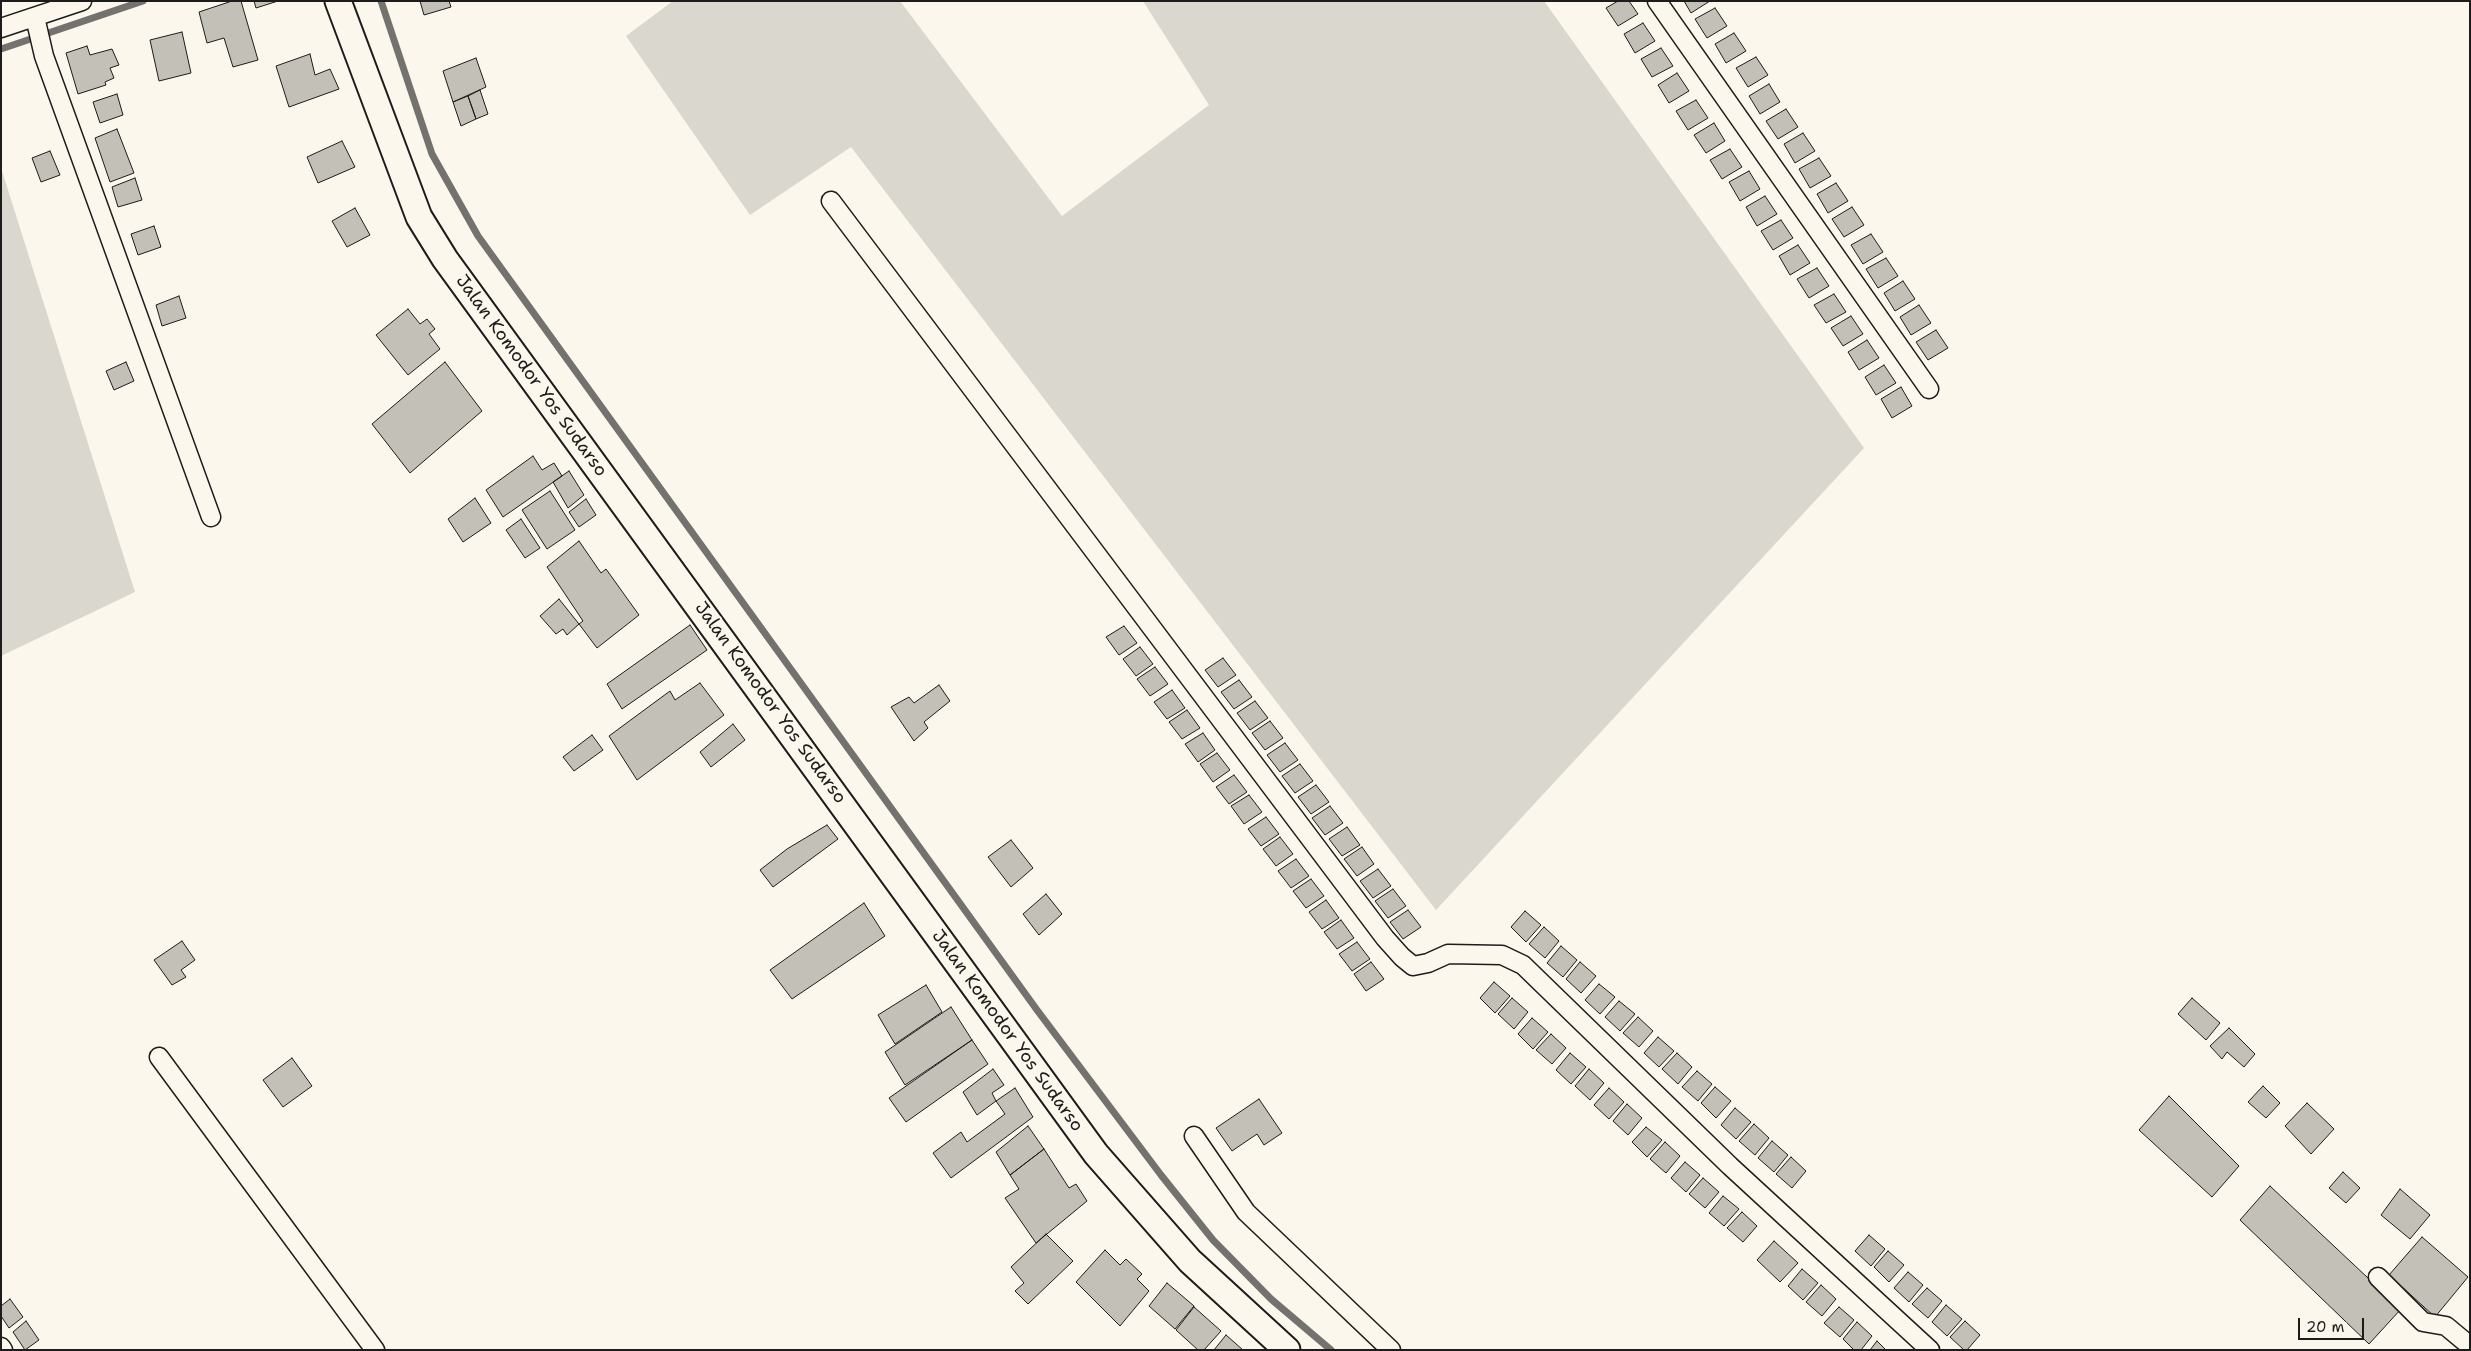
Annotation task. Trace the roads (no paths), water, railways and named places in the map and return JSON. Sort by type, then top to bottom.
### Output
[{"type":"street","points":[[1,28],[35,21],[82,1]]},
{"type":"street","name":"Jalan Komodor Yos Sudarso","points":[[338,1],[419,218],[445,259],[1096,1154],[1190,1261],[1287,1350]]},
{"type":"street","points":[[1657,1],[1929,389]]},
{"type":"street","points":[[35,21],[44,56],[211,517]]},
{"type":"street","points":[[831,200],[1373,922],[1402,957],[1413,966],[1428,963],[1448,954],[1502,955],[1523,965],[1730,1166],[1930,1350]]},
{"type":"street","points":[[160,1057],[375,1350]]},
{"type":"street","points":[[1194,1136],[1246,1212],[1385,1348]]},
{"type":"street","points":[[2378,1277],[2423,1322],[2446,1326],[2470,1346]]},
{"type":"waterway","points":[[1,49],[143,1]]},
{"type":"waterway","points":[[381,1],[432,154],[478,236],[1037,1010],[1161,1175],[1213,1240],[1271,1299],[1331,1350]]}]
